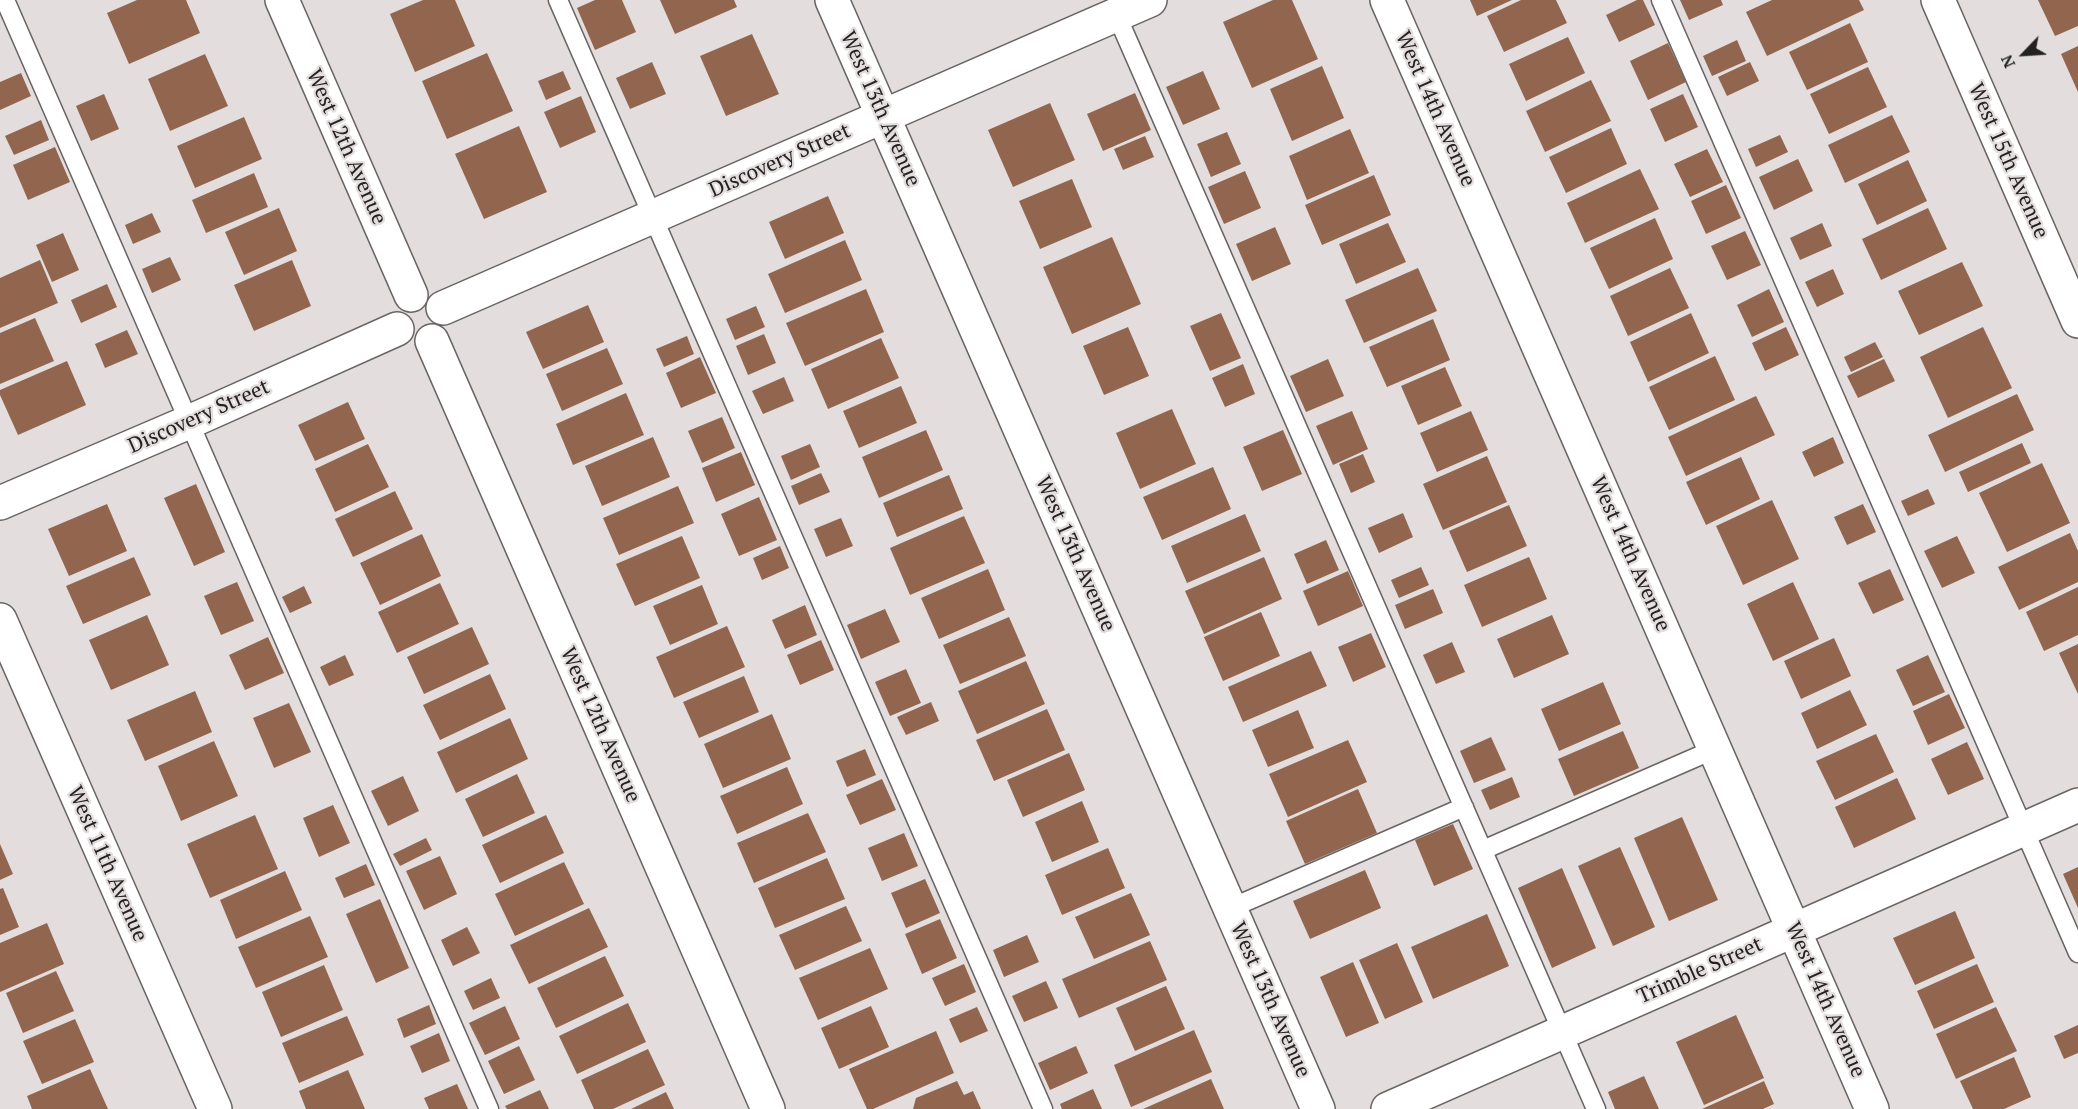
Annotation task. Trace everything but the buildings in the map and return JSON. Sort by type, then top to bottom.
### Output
[{"type":"street","name":"West 12th Avenue","points":[[282,0],[411,295]]},
{"type":"street","name":"West 13th Avenue","points":[[832,0],[1318,1109]]},
{"type":"street","name":"Discovery Street","points":[[443,308],[883,116],[1113,7],[1150,0]]},
{"type":"street","name":"West 14th Avenue","points":[[1387,0],[1872,1109]]},
{"type":"street","name":"West 15th Avenue","points":[[1938,0],[2078,321]]},
{"type":"street","points":[[426,294],[439,302],[443,308],[446,315],[443,330],[432,341],[424,344],[408,341],[394,321],[398,305],[411,295],[426,294]]},
{"type":"street","name":"Discovery Street","points":[[0,502],[189,422],[397,328]]},
{"type":"street","name":"West 12th Avenue","points":[[432,341],[768,1109]]},
{"type":"street","name":"West 11th Avenue","points":[[0,620],[215,1109]]},
{"type":"street","name":"Trimble Street","points":[[1388,1109],[2078,805]]},
{"type":"lane","points":[[5,0],[489,1109]]},
{"type":"lane","points":[[558,0],[1043,1109]]},
{"type":"lane","points":[[1661,0],[2078,953]]},
{"type":"lane","points":[[1113,7],[1596,1109]]},
{"type":"lane","points":[[1483,850],[1715,749]]},
{"type":"lane","points":[[1231,908],[1464,807]]}]
